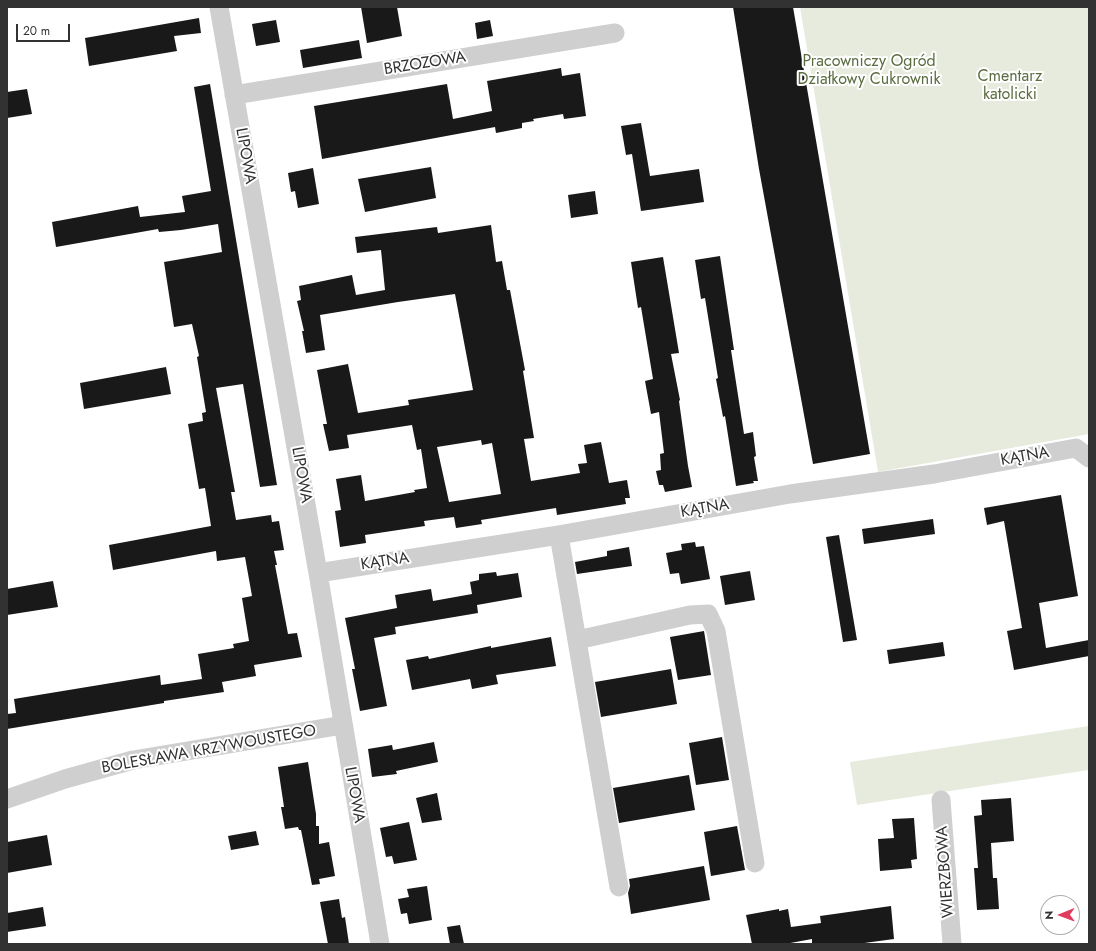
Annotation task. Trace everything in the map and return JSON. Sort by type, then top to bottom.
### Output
[{"type":"street","name":"LIPOWA","points":[[219,7],[318,573],[342,725],[380,944]]},
{"type":"street","name":"BRZOZOWA","points":[[234,95],[615,33]]},
{"type":"street","name":"KĄTNA","points":[[318,573],[559,534],[790,494],[934,474],[1076,448],[1089,458]]},
{"type":"street","points":[[559,534],[619,887]]},
{"type":"street","points":[[577,640],[690,615],[708,614],[716,631],[756,863]]},
{"type":"street","name":"BOLESŁAWA KRZYWOUSTEGO","points":[[7,799],[65,779],[133,760],[342,725]]},
{"type":"street","name":"WIERZBOWA","points":[[941,800],[952,944]]},
{"type":"green space","points":[[800,7],[1089,7],[1089,434],[878,472]]},
{"type":"green space","points":[[1089,726],[1089,770],[857,805],[850,762]]},
{"type":"building","points":[[361,7],[397,7],[402,36],[367,43]]},
{"type":"building","points":[[733,7],[793,7],[870,454],[813,464],[759,169]]},
{"type":"building","points":[[199,18],[201,33],[174,36],[177,51],[89,66],[85,38]]},
{"type":"building","points":[[276,20],[280,42],[256,46],[252,24]]},
{"type":"building","points":[[490,20],[493,36],[477,39],[475,23]]},
{"type":"building","points":[[359,40],[362,58],[303,68],[300,50]]},
{"type":"building","points":[[561,68],[562,76],[580,73],[586,116],[564,119],[563,114],[533,119],[534,121],[522,123],[522,128],[496,133],[495,127],[322,159],[314,106],[447,84],[453,119],[492,111],[487,81]]},
{"type":"building","points":[[210,84],[277,485],[260,487],[243,384],[216,388],[235,492],[231,492],[236,520],[271,515],[272,522],[279,521],[284,550],[274,551],[277,565],[275,565],[288,634],[297,633],[302,657],[254,665],[256,676],[222,682],[224,692],[164,701],[164,703],[7,729],[7,714],[16,713],[14,699],[160,675],[161,685],[202,679],[198,654],[234,648],[233,644],[249,641],[242,598],[252,596],[245,557],[217,561],[216,551],[113,570],[109,545],[211,526],[205,488],[199,489],[188,424],[203,421],[202,413],[206,412],[197,357],[199,356],[192,324],[174,327],[164,262],[222,252],[218,224],[159,232],[158,229],[56,247],[52,222],[138,206],[140,217],[185,212],[182,196],[211,191],[194,87]]},
{"type":"building","points":[[27,89],[32,114],[7,118],[7,92]]},
{"type":"building","points":[[641,123],[650,176],[699,169],[704,202],[641,211],[632,154],[626,155],[621,126]]},
{"type":"building","points":[[431,167],[436,198],[365,212],[358,179]]},
{"type":"building","points":[[313,168],[319,204],[298,208],[295,191],[291,192],[288,173]]},
{"type":"building","points":[[595,191],[598,214],[571,218],[568,195]]},
{"type":"building","points":[[491,225],[496,262],[502,261],[507,290],[510,290],[525,370],[523,371],[534,438],[524,439],[531,481],[580,473],[578,464],[587,463],[584,445],[601,442],[609,483],[627,480],[630,498],[625,498],[626,504],[557,515],[556,508],[481,520],[482,524],[456,528],[454,517],[424,521],[425,526],[365,535],[366,543],[340,547],[335,511],[341,510],[336,479],[361,475],[365,501],[415,492],[414,490],[427,488],[421,449],[417,450],[412,425],[347,435],[349,448],[329,451],[323,424],[327,424],[317,370],[348,364],[358,413],[409,405],[408,400],[473,390],[455,294],[320,315],[325,350],[306,353],[302,331],[304,331],[297,301],[301,300],[299,286],[352,275],[356,295],[385,290],[381,250],[357,253],[355,237],[437,227],[438,233]],"holes":[[[481,440],[482,445],[492,443],[501,494],[449,502],[437,447]]]},
{"type":"building","points":[[720,256],[734,350],[731,350],[744,434],[753,432],[756,456],[754,457],[758,481],[736,486],[725,416],[723,417],[716,379],[718,378],[705,298],[701,299],[695,260]]},
{"type":"building","points":[[663,257],[679,353],[671,354],[680,400],[692,487],[665,492],[663,485],[659,485],[656,471],[661,470],[660,454],[664,453],[659,412],[651,414],[645,381],[653,379],[641,307],[638,308],[631,262]]},
{"type":"building","points":[[166,367],[171,394],[84,409],[80,383]]},
{"type":"building","points":[[1061,495],[1078,596],[1039,603],[1046,648],[1089,640],[1089,656],[1014,670],[1007,631],[1022,628],[1004,521],[987,525],[984,508]]},
{"type":"building","points":[[933,519],[935,534],[864,544],[862,529]]},
{"type":"building","points":[[839,535],[857,640],[843,642],[826,537]]},
{"type":"building","points":[[695,542],[696,547],[704,546],[710,579],[681,584],[679,573],[670,574],[666,553],[682,550],[681,544]]},
{"type":"building","points":[[629,547],[632,566],[577,574],[575,562],[607,556],[607,551]]},
{"type":"building","points":[[750,571],[755,600],[725,605],[720,576]]},
{"type":"building","points":[[496,572],[497,576],[518,573],[522,597],[477,605],[478,613],[395,627],[396,634],[374,638],[387,706],[360,711],[352,669],[355,669],[345,618],[397,608],[395,595],[431,589],[433,601],[472,594],[470,582],[479,580],[479,574]]},
{"type":"building","points":[[53,581],[58,607],[7,615],[7,589]]},
{"type":"building","points":[[704,631],[711,675],[678,680],[670,637]]},
{"type":"building","points":[[551,637],[556,666],[496,675],[498,684],[472,689],[470,679],[412,690],[406,660],[428,656],[429,659],[491,646],[491,648]]},
{"type":"building","points":[[943,642],[945,656],[889,664],[887,650]]},
{"type":"building","points":[[671,669],[677,704],[601,717],[595,682]]},
{"type":"building","points":[[722,737],[729,780],[696,785],[689,743]]},
{"type":"building","points":[[434,742],[438,762],[396,771],[397,774],[372,777],[368,749],[392,745],[393,750]]},
{"type":"building","points":[[308,762],[316,814],[316,826],[319,826],[319,844],[329,842],[335,876],[319,879],[320,884],[312,885],[301,830],[299,830],[298,827],[285,829],[281,807],[284,807],[278,767]]},
{"type":"building","points":[[689,775],[695,810],[619,823],[613,788]]},
{"type":"building","points":[[437,793],[442,820],[422,823],[416,798]]},
{"type":"building","points":[[1011,798],[1014,841],[991,843],[993,878],[997,878],[999,909],[977,910],[974,868],[978,868],[974,816],[982,815],[981,800]]},
{"type":"building","points":[[914,818],[917,859],[911,860],[912,868],[880,871],[878,839],[894,838],[892,819]]},
{"type":"building","points":[[409,822],[417,860],[394,864],[392,856],[386,857],[380,828]]},
{"type":"building","points":[[737,826],[745,870],[711,876],[704,832]]},
{"type":"building","points":[[256,831],[259,845],[231,850],[228,836]]},
{"type":"building","points":[[47,835],[52,865],[7,873],[7,842]]},
{"type":"building","points":[[704,866],[710,900],[631,914],[628,893],[630,886],[629,879]]},
{"type":"building","points":[[427,886],[432,920],[409,924],[407,913],[401,914],[398,899],[409,897],[407,889]]},
{"type":"building","points":[[339,899],[342,918],[345,917],[349,944],[328,944],[320,902]]},
{"type":"building","points":[[891,906],[894,939],[857,944],[812,944],[812,939],[785,944],[752,944],[746,915],[779,909],[779,911],[788,909],[791,927],[821,923],[820,916]]},
{"type":"building","points":[[43,907],[46,926],[7,932],[7,913]]},
{"type":"building","points":[[460,925],[464,944],[450,944],[447,927]]},
{"type":"park label","name":"Pracowniczy Ogród Działkowy Cukrownik","points":[[869,71]]},
{"type":"park label","name":"Cmentarz katolicki","points":[[1010,86]]}]
